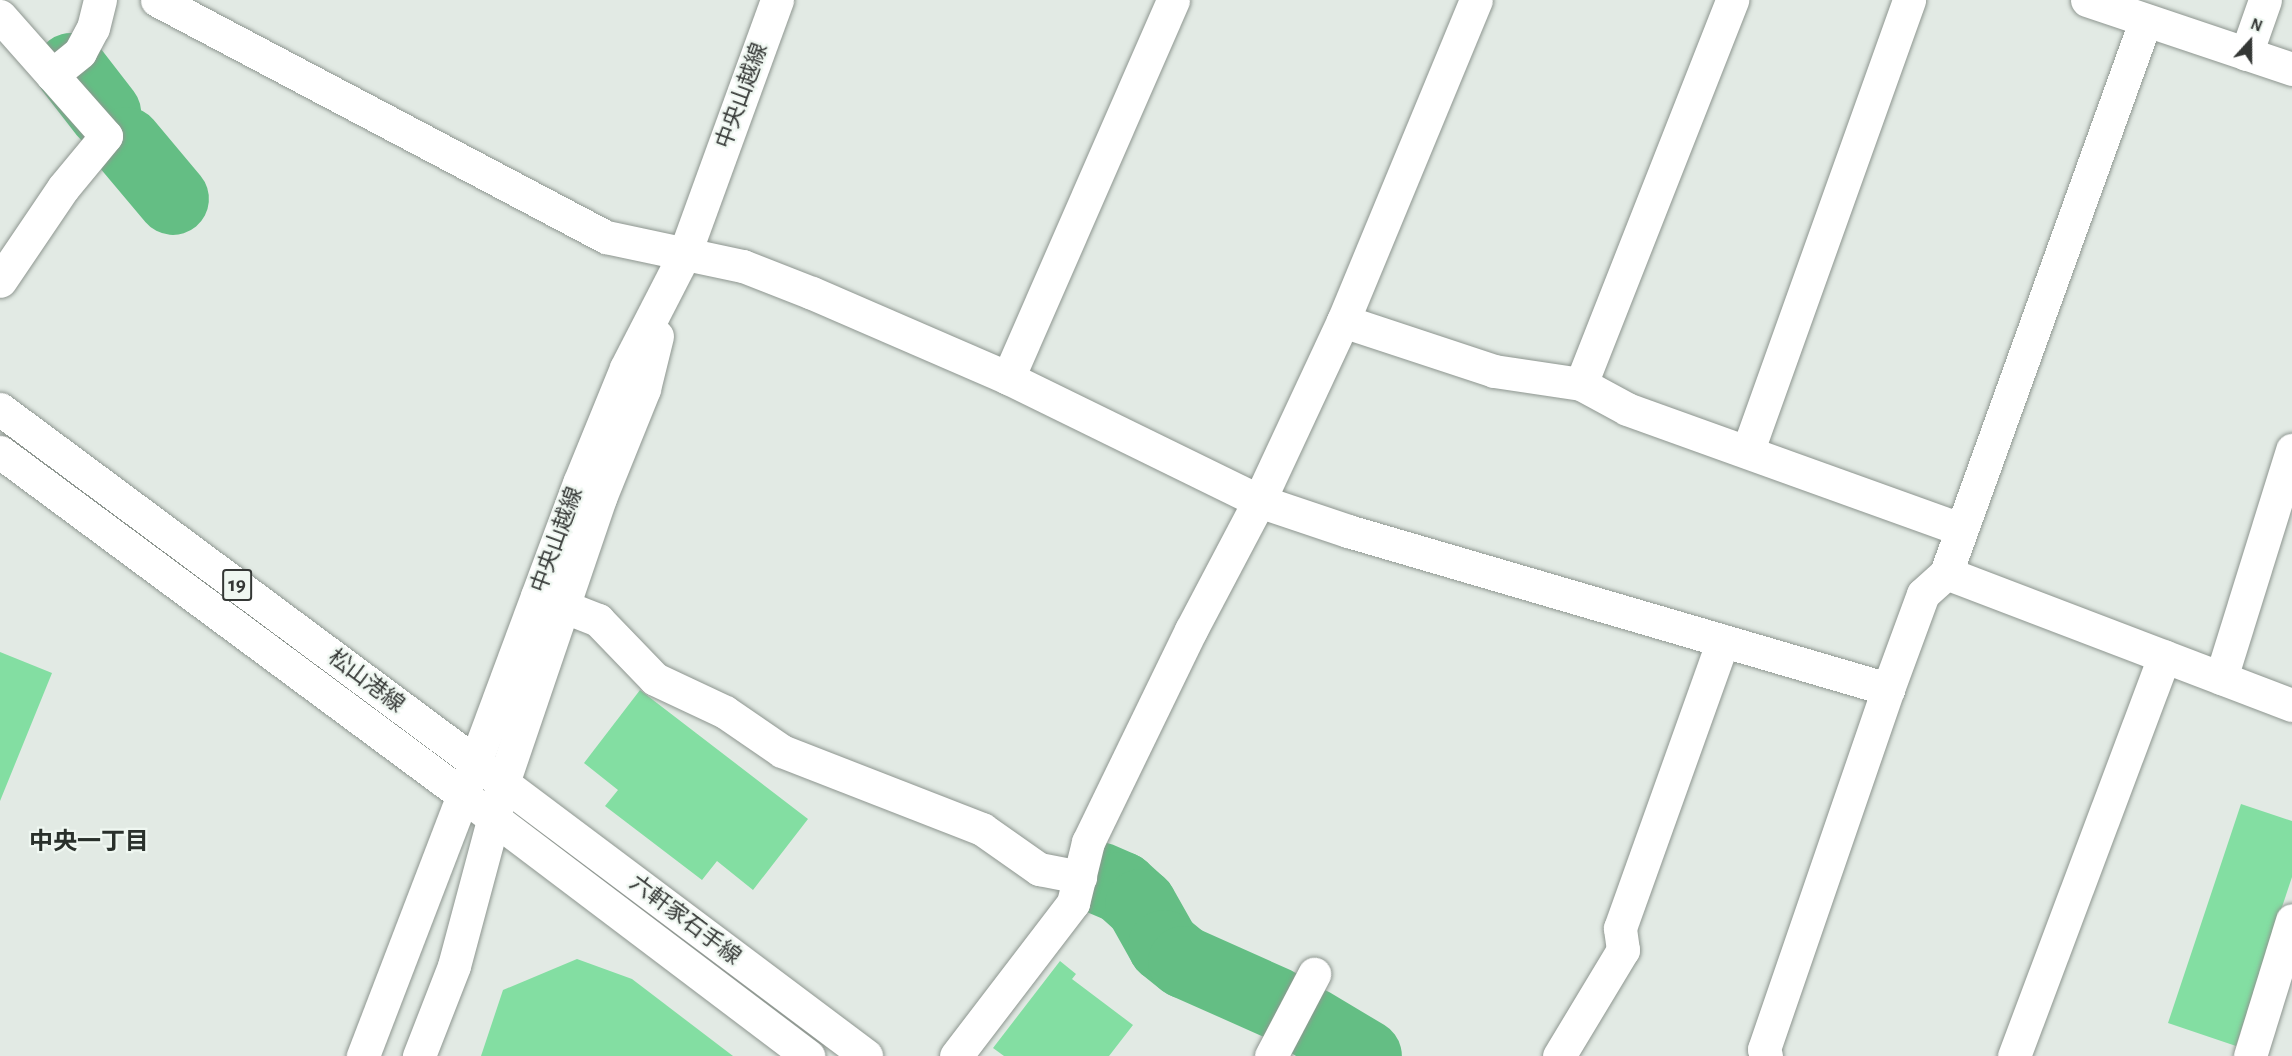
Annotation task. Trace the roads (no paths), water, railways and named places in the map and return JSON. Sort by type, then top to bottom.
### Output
[{"type":"street","points":[[52,75],[80,52],[93,28],[100,0]]},
{"type":"street","points":[[157,0],[606,237],[743,266],[1008,378],[1260,501],[1348,531],[1888,689]]},
{"type":"street","name":"中央山越線","points":[[463,795],[475,762],[600,498],[644,389],[668,292],[684,255],[777,0]]},
{"type":"street","points":[[1008,378],[1173,0]]},
{"type":"street","points":[[956,1056],[1073,903],[1088,842],[1191,630],[1260,501],[1343,321],[1476,0]]},
{"type":"street","points":[[1581,384],[1732,0]]},
{"type":"street","points":[[1748,450],[1909,0]]},
{"type":"street","points":[[2087,0],[2142,14],[2292,69]]},
{"type":"street","points":[[2246,54],[2265,0]]},
{"type":"street","points":[[1766,1056],[1764,1049],[1888,689],[1923,594],[1946,573],[2142,14]]},
{"type":"street","points":[[0,16],[106,136],[63,188],[0,281]]},
{"type":"street","points":[[1343,321],[1494,371],[1581,384],[1627,409],[1748,450],[1960,529]]},
{"type":"street","name":"松山港線","points":[[0,409],[503,783]]},
{"type":"street","points":[[2221,678],[2292,450]]},
{"type":"street","name":"松山港線","points":[[0,452],[463,795]]},
{"type":"street","points":[[1946,573],[2292,705]]},
{"type":"street","points":[[550,601],[598,620],[656,679],[725,712],[782,751],[982,829],[1039,869],[1080,877]]},
{"type":"street","name":"中央山越線","points":[[503,783],[550,601]]},
{"type":"street","points":[[1560,1056],[1623,950],[1620,928],[1723,641]]},
{"type":"street","points":[[2014,1056],[2164,656]]},
{"type":"street","points":[[419,1056],[454,966],[503,783]]},
{"type":"street","name":"六軒家石手線","points":[[503,783],[866,1056]]},
{"type":"street","points":[[363,1056],[463,795]]},
{"type":"street","name":"六軒家石手線","points":[[463,795],[808,1056]]},
{"type":"street","points":[[2250,1056],[2292,920]]},
{"type":"street","points":[[1272,1056],[1314,974]]},
{"type":"waterway","points":[[71,69],[105,113]]},
{"type":"waterway","points":[[126,143],[173,199]]},
{"type":"waterway","points":[[1099,878],[1122,888],[1141,905],[1164,946],[1184,962],[1276,1003]]},
{"type":"waterway","points":[[1311,1023],[1366,1056]]},
{"type":"district","name":"中央一丁目","points":[[89,843]]}]
